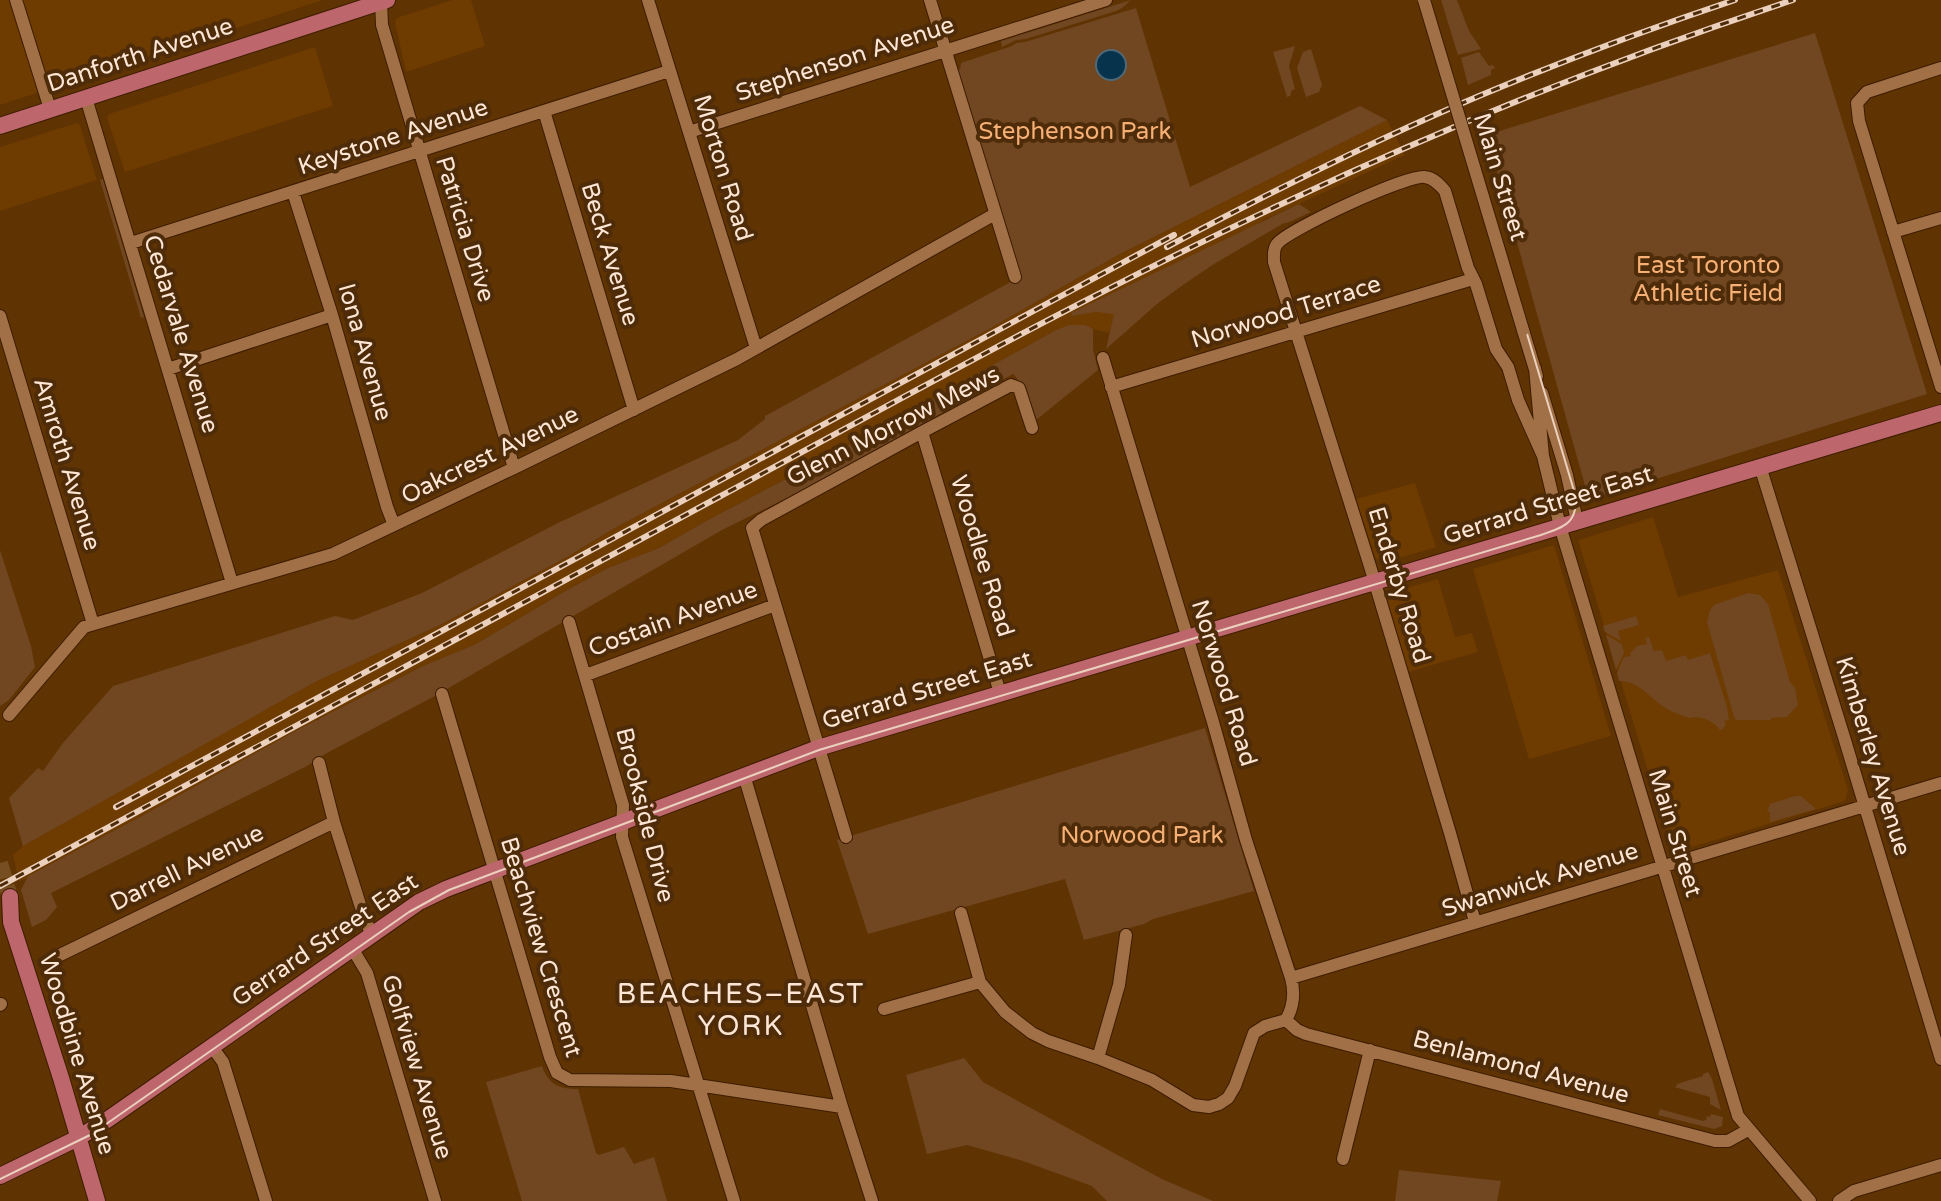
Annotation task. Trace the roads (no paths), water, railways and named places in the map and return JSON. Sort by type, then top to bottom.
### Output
[{"type":"main road","name":"Danforth Avenue","points":[[0,126],[383,1]]},
{"type":"main road","name":"Gerrard Street East","points":[[0,1176],[78,1138],[107,1120],[433,894],[818,748],[1941,413]]},
{"type":"main road","name":"Woodbine Avenue","points":[[5,901],[97,1201]]},
{"type":"street","points":[[16,0],[50,109]]},
{"type":"street","name":"Morton Road","points":[[648,0],[756,348]]},
{"type":"street","points":[[930,0],[1015,277]]},
{"type":"street","name":"Stephenson Avenue","points":[[689,132],[1106,0]]},
{"type":"street","name":"Main Street","points":[[1424,0],[1567,475],[1577,521]]},
{"type":"street","name":"Patricia Drive","points":[[383,1],[382,25],[514,468]]},
{"type":"street","points":[[1941,68],[1867,92],[1857,103],[1859,121],[1941,387]]},
{"type":"street","name":"Keystone Avenue","points":[[131,243],[669,71]]},
{"type":"street","name":"Cedarvale Avenue","points":[[86,98],[232,583]]},
{"type":"street","name":"Beck Avenue","points":[[544,111],[634,410]]},
{"type":"street","name":"Main Street","points":[[1274,262],[1276,245],[1282,240],[1384,187],[1426,176],[1438,182],[1445,191],[1496,349],[1508,367],[1518,400],[1543,456]]},
{"type":"street","name":"Iona Avenue","points":[[293,192],[394,525]]},
{"type":"street","name":"Oakcrest Avenue","points":[[9,715],[84,627],[333,554],[756,348],[995,214]]},
{"type":"street","points":[[1893,232],[1941,218]]},
{"type":"street","name":"Enderby Road","points":[[1274,262],[1375,581],[1475,922]]},
{"type":"street","name":"Norwood Terrace","points":[[1111,387],[1473,279]]},
{"type":"street","points":[[168,369],[332,315]]},
{"type":"street","name":"Amroth Avenue","points":[[0,316],[93,624]]},
{"type":"street","name":"Norwood Road","points":[[1103,358],[1255,870],[1291,978],[1293,998],[1286,1020]]},
{"type":"street","name":"Main Street","points":[[1535,368],[1543,456],[1560,526],[1738,1116],[1810,1201]]},
{"type":"street","name":"Glenn Morrow Mews","points":[[775,605],[752,528],[761,520],[1011,385],[1019,388],[1032,428]]},
{"type":"street","name":"Woodlee Road","points":[[922,432],[1000,693]]},
{"type":"street","name":"Kimberley Avenue","points":[[1760,466],[1941,1059]]},
{"type":"street","points":[[775,605],[846,837]]},
{"type":"street","name":"Costain Avenue","points":[[586,675],[775,605]]},
{"type":"street","name":"Brookside Drive","points":[[569,622],[623,805],[623,838],[734,1201]]},
{"type":"street","name":"Beachview Crescent","points":[[442,694],[557,1073],[570,1080],[671,1081],[842,1107]]},
{"type":"street","points":[[319,763],[334,822],[372,935]]},
{"type":"street","points":[[744,775],[872,1201]]},
{"type":"street","name":"Swanwick Avenue","points":[[1291,978],[1941,783]]},
{"type":"street","name":"Darrell Avenue","points":[[60,955],[334,822]]},
{"type":"street","points":[[961,913],[980,982],[1005,1012],[1048,1041],[1152,1080],[1199,1107],[1225,1101],[1232,1092],[1254,1033],[1286,1020]]},
{"type":"street","points":[[1098,1058],[1119,985],[1126,935]]},
{"type":"street","name":"Golfview Avenue","points":[[352,948],[367,973],[435,1201]]},
{"type":"street","points":[[884,1009],[980,982]]},
{"type":"street","name":"Benlamond Avenue","points":[[1286,1020],[1306,1034],[1715,1141],[1728,1141],[1748,1130]]},
{"type":"street","points":[[212,1047],[223,1062],[266,1201]]},
{"type":"street","points":[[1343,1159],[1370,1050]]},
{"type":"street","points":[[1839,1201],[1854,1191],[1941,1165]]},
{"type":"water","points":[[1111,50],[1117,51],[1125,59],[1125,71],[1117,79],[1111,80],[1105,79],[1097,71],[1096,65],[1097,59],[1105,51]]},
{"type":"tunnel","points":[[0,863],[10,897]]},
{"type":"tram line","points":[[0,1179],[92,1134],[409,912],[449,890],[819,750],[1541,535],[1568,522],[1575,511],[1575,494],[1427,0]]},
{"type":"railway","points":[[1167,247],[1321,168],[1439,113],[1574,58],[1735,0]]},
{"type":"railway","points":[[0,886],[930,383],[1216,235],[1475,119],[1601,68],[1793,0]]},
{"type":"railway","points":[[116,807],[1174,235]]},
{"type":"district","name":"BEACHES–EAST YORK","points":[[741,1010]]},
{"type":"park label","name":"Stephenson Park","points":[[1075,131]]},
{"type":"park label","name":"East Toronto Athletic Field","points":[[1708,279]]},
{"type":"park label","name":"Norwood Park","points":[[1142,835]]}]
